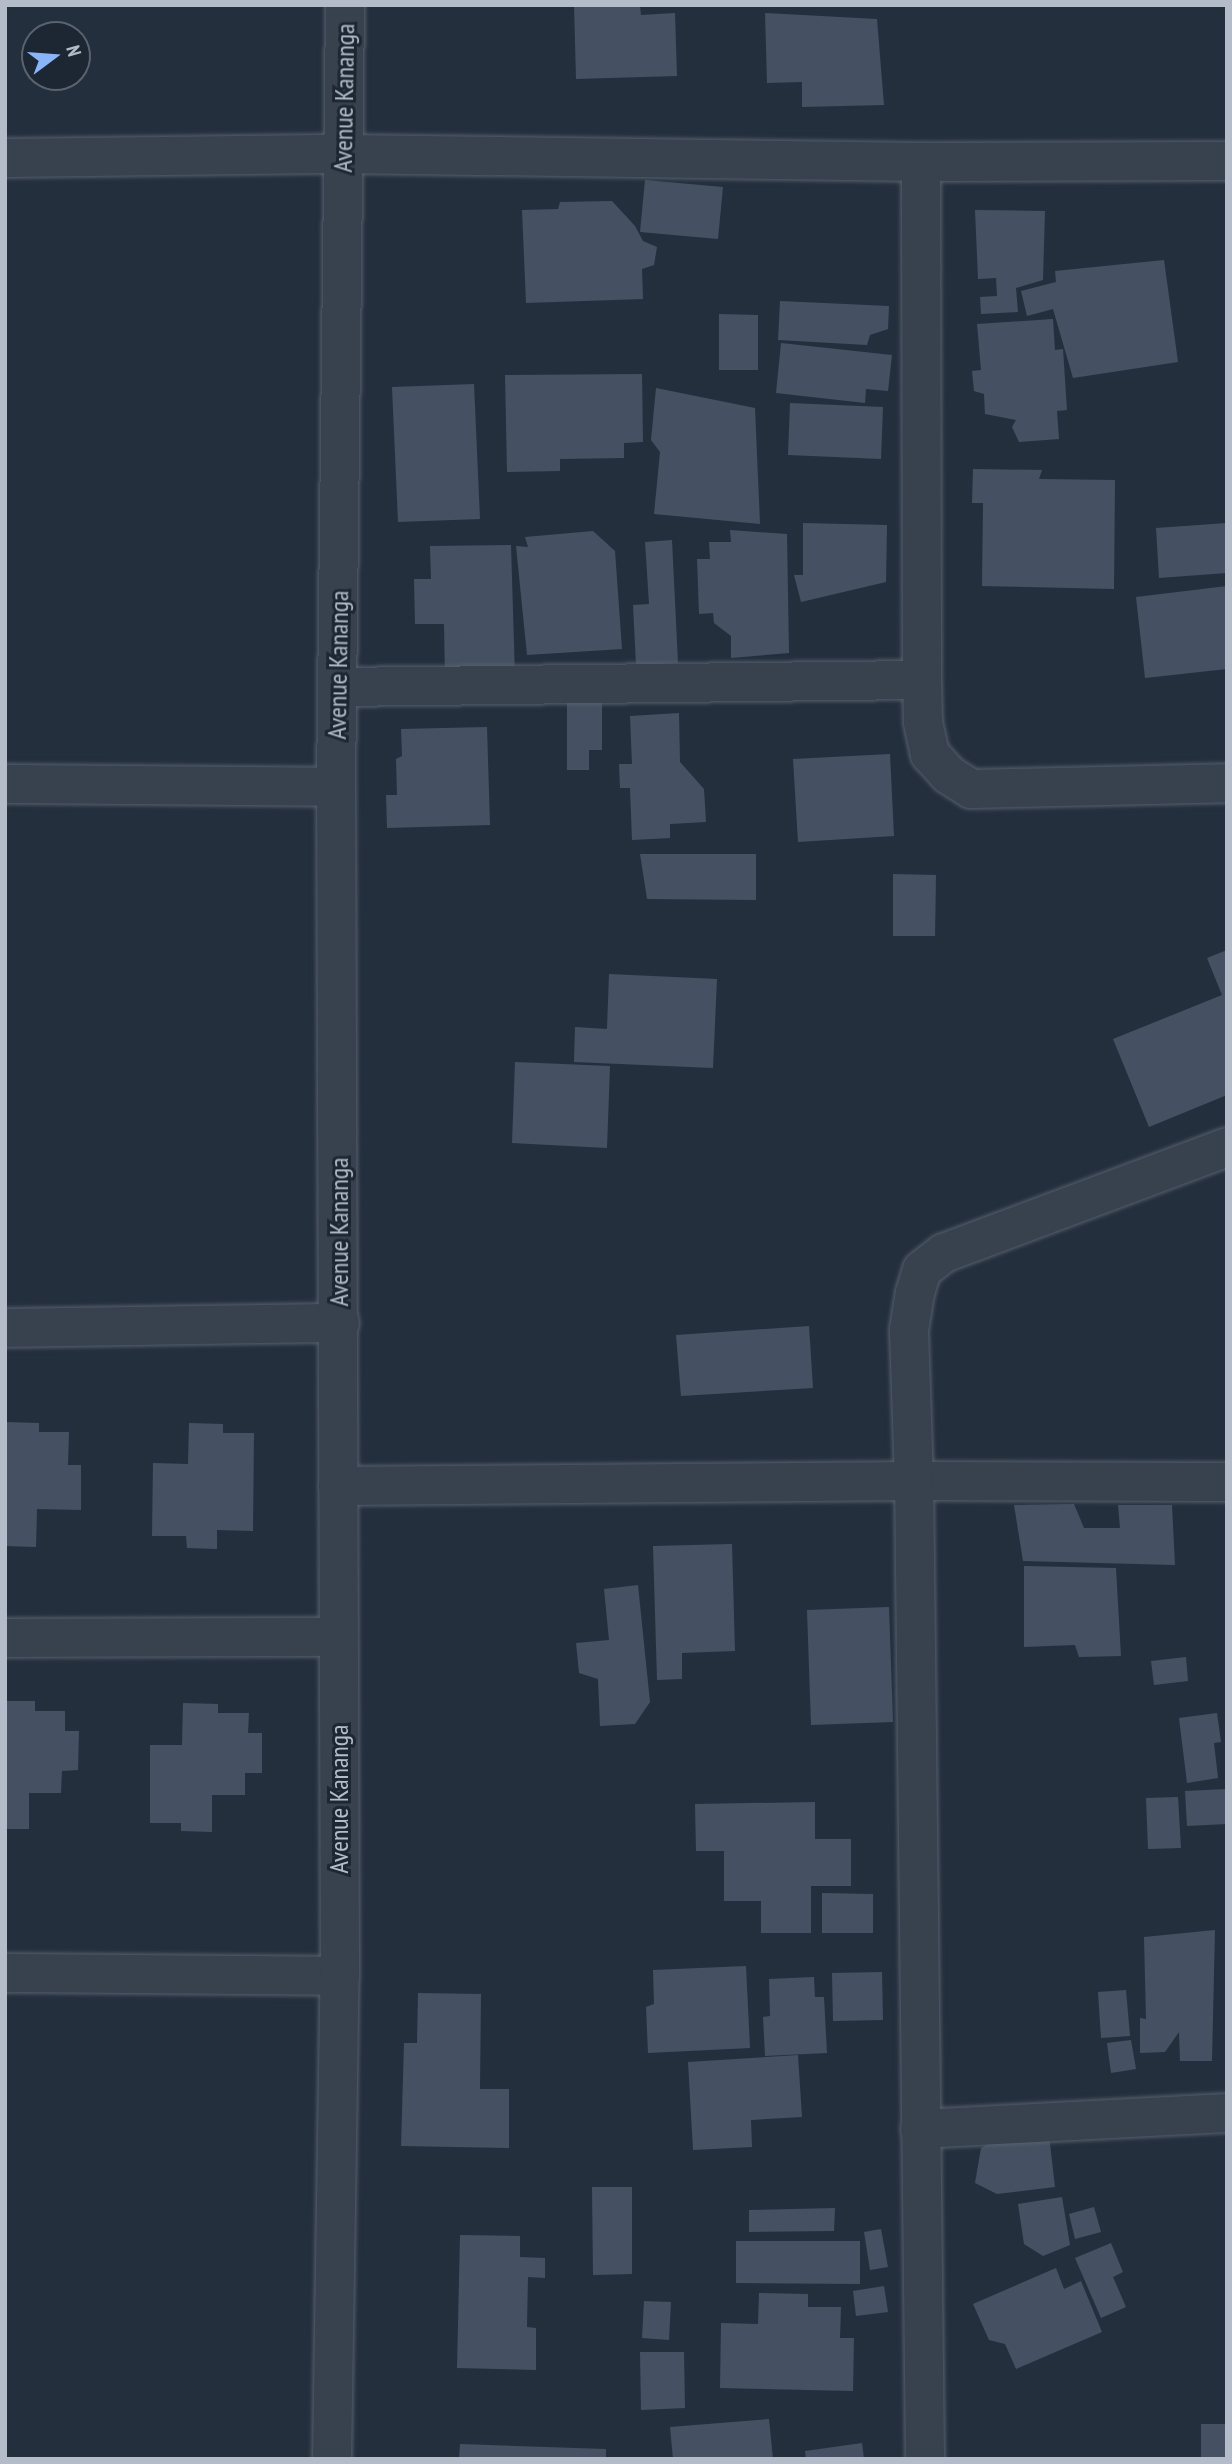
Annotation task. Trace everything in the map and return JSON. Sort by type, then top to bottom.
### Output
[{"type":"street","name":"Avenue Kananga","points":[[332,2459],[340,1976],[340,1323],[336,787],[345,5]]},
{"type":"street","points":[[5,158],[343,154],[921,162],[1227,161]]},
{"type":"street","points":[[921,162],[922,680],[923,722],[930,754],[949,775],[971,789],[1227,783]]},
{"type":"street","points":[[337,687],[922,680]]},
{"type":"street","points":[[5,784],[336,787]]},
{"type":"street","points":[[925,2459],[914,1481],[909,1329],[915,1293],[922,1270],[944,1253],[1227,1147]]},
{"type":"street","points":[[5,1328],[340,1323]]},
{"type":"street","points":[[338,1486],[914,1481],[1227,1482]]},
{"type":"street","points":[[5,1638],[338,1637]]},
{"type":"street","points":[[5,1973],[340,1976]]},
{"type":"street","points":[[920,2129],[1227,2113]]},
{"type":"building","points":[[574,5],[640,5],[641,15],[675,13],[677,76],[576,79]]},
{"type":"building","points":[[765,13],[877,19],[884,105],[802,107],[802,82],[767,83]]},
{"type":"building","points":[[645,180],[723,187],[718,239],[640,232]]},
{"type":"building","points":[[612,201],[635,226],[643,241],[657,247],[654,265],[642,269],[643,299],[526,303],[522,210],[558,209],[560,202]]},
{"type":"building","points":[[975,210],[1045,211],[1043,280],[1016,288],[1018,312],[981,314],[980,297],[997,296],[996,278],[978,279]]},
{"type":"building","points":[[1164,260],[1178,362],[1073,378],[1053,309],[1027,316],[1021,291],[1056,282],[1055,271]]},
{"type":"building","points":[[780,301],[889,306],[888,329],[870,335],[867,345],[778,340]]},
{"type":"building","points":[[719,314],[758,315],[758,370],[719,370]]},
{"type":"building","points":[[1053,319],[1055,350],[1063,349],[1067,410],[1057,411],[1059,439],[1019,442],[1012,427],[1016,420],[985,414],[984,394],[974,391],[972,371],[981,370],[977,324]]},
{"type":"building","points":[[781,343],[892,355],[888,391],[866,389],[865,403],[776,393]]},
{"type":"building","points":[[642,374],[643,442],[624,443],[624,458],[560,459],[560,471],[507,472],[505,375]]},
{"type":"building","points":[[474,384],[480,519],[398,522],[392,387]]},
{"type":"building","points":[[656,388],[755,408],[760,524],[654,514],[660,452],[651,440]]},
{"type":"building","points":[[790,403],[883,407],[881,459],[788,455]]},
{"type":"building","points":[[973,469],[1042,470],[1039,479],[1115,480],[1114,589],[982,586],[983,503],[972,503]]},
{"type":"building","points":[[803,523],[887,525],[886,582],[801,602],[794,575],[803,575]]},
{"type":"building","points":[[1227,523],[1227,573],[1159,578],[1156,528]]},
{"type":"building","points":[[730,530],[787,534],[789,653],[731,658],[731,636],[714,623],[713,613],[699,614],[697,559],[710,559],[709,542],[731,542]]},
{"type":"building","points":[[593,531],[615,551],[622,649],[527,655],[516,546],[528,547],[525,537]]},
{"type":"building","points":[[672,540],[678,663],[636,665],[633,605],[649,604],[645,542]]},
{"type":"building","points":[[511,545],[515,677],[445,679],[444,624],[415,624],[414,579],[431,579],[430,546]]},
{"type":"building","points":[[1227,586],[1227,669],[1145,678],[1136,597]]},
{"type":"building","points":[[567,702],[602,702],[602,750],[589,750],[589,770],[567,770]]},
{"type":"building","points":[[679,713],[680,762],[704,789],[706,822],[670,824],[670,838],[632,840],[630,788],[620,788],[619,764],[632,764],[630,716]]},
{"type":"building","points":[[487,727],[490,825],[387,828],[386,795],[397,795],[396,759],[402,756],[401,729]]},
{"type":"building","points":[[890,754],[894,836],[798,842],[793,759]]},
{"type":"building","points":[[640,854],[756,854],[756,900],[647,899]]},
{"type":"building","points":[[893,874],[936,875],[935,936],[893,936]]},
{"type":"building","points":[[1227,950],[1227,1095],[1149,1127],[1113,1039],[1222,995],[1207,958]]},
{"type":"building","points":[[609,974],[717,979],[713,1068],[574,1062],[575,1027],[607,1029]]},
{"type":"building","points":[[515,1062],[610,1066],[607,1148],[512,1143]]},
{"type":"building","points":[[809,1326],[813,1388],[681,1396],[676,1335]]},
{"type":"building","points":[[5,1422],[39,1423],[39,1432],[69,1432],[68,1465],[81,1465],[81,1510],[37,1509],[36,1547],[5,1546]]},
{"type":"building","points":[[189,1423],[223,1424],[223,1433],[254,1433],[253,1531],[217,1530],[217,1549],[187,1548],[186,1536],[152,1536],[153,1463],[188,1464]]},
{"type":"building","points":[[1074,1504],[1084,1528],[1120,1528],[1118,1505],[1172,1505],[1175,1565],[1023,1561],[1014,1505]]},
{"type":"building","points":[[732,1544],[735,1651],[682,1653],[682,1679],[657,1680],[653,1546]]},
{"type":"building","points":[[1024,1566],[1116,1568],[1121,1656],[1079,1657],[1075,1645],[1024,1647]]},
{"type":"building","points":[[638,1585],[650,1702],[635,1724],[600,1726],[598,1679],[579,1673],[576,1643],[609,1640],[604,1589]]},
{"type":"building","points":[[889,1607],[893,1722],[811,1725],[807,1610]]},
{"type":"building","points":[[1186,1657],[1188,1681],[1154,1685],[1151,1661]]},
{"type":"building","points":[[5,1701],[35,1701],[35,1711],[65,1711],[65,1731],[79,1731],[78,1770],[62,1771],[61,1793],[29,1793],[29,1829],[5,1829]]},
{"type":"building","points":[[183,1703],[218,1704],[218,1713],[249,1713],[248,1733],[262,1733],[262,1773],[245,1773],[245,1795],[212,1795],[212,1832],[181,1831],[181,1823],[150,1823],[150,1745],[182,1745]]},
{"type":"building","points":[[1217,1713],[1221,1742],[1214,1743],[1218,1778],[1187,1783],[1179,1718]]},
{"type":"building","points":[[1227,1789],[1227,1824],[1187,1826],[1185,1791]]},
{"type":"building","points":[[1178,1797],[1181,1848],[1148,1849],[1146,1798]]},
{"type":"building","points":[[815,1802],[815,1839],[851,1839],[851,1886],[811,1886],[811,1933],[761,1933],[761,1901],[724,1901],[724,1851],[696,1851],[695,1804]]},
{"type":"building","points":[[822,1893],[873,1894],[873,1933],[822,1933]]},
{"type":"building","points":[[1215,1930],[1212,2061],[1180,2061],[1179,2032],[1165,2052],[1140,2053],[1140,2018],[1146,2019],[1144,1937]]},
{"type":"building","points":[[746,1966],[750,2048],[648,2053],[646,2007],[654,2004],[653,1970]]},
{"type":"building","points":[[882,1972],[883,2020],[833,2021],[832,1973]]},
{"type":"building","points":[[814,1977],[815,1997],[824,1997],[827,2053],[765,2056],[763,2017],[770,2016],[769,1979]]},
{"type":"building","points":[[1126,1990],[1130,2036],[1101,2038],[1098,1992]]},
{"type":"building","points":[[418,1993],[481,1994],[480,2089],[509,2089],[509,2148],[401,2146],[404,2043],[417,2043]]},
{"type":"building","points":[[1131,2040],[1136,2069],[1111,2073],[1107,2043]]},
{"type":"building","points":[[798,2055],[802,2117],[751,2120],[752,2147],[693,2150],[688,2062]]},
{"type":"building","points":[[1049,2135],[1055,2187],[997,2194],[975,2183],[981,2148],[990,2143]]},
{"type":"building","points":[[592,2187],[632,2187],[632,2274],[593,2275]]},
{"type":"building","points":[[1062,2197],[1070,2245],[1043,2256],[1024,2244],[1018,2204]]},
{"type":"building","points":[[1094,2207],[1101,2232],[1075,2239],[1069,2214]]},
{"type":"building","points":[[835,2208],[834,2231],[749,2232],[749,2210]]},
{"type":"building","points":[[881,2229],[888,2267],[870,2270],[864,2232]]},
{"type":"building","points":[[460,2235],[520,2236],[520,2257],[545,2258],[545,2278],[528,2277],[527,2327],[536,2328],[536,2370],[457,2368]]},
{"type":"building","points":[[736,2241],[860,2241],[860,2284],[736,2283]]},
{"type":"building","points":[[1111,2243],[1123,2272],[1113,2277],[1126,2307],[1101,2318],[1075,2258]]},
{"type":"building","points":[[1056,2268],[1064,2289],[1081,2281],[1102,2332],[1016,2369],[1005,2344],[989,2340],[973,2304]]},
{"type":"building","points":[[884,2286],[888,2312],[856,2316],[853,2291]]},
{"type":"building","points":[[759,2293],[808,2294],[808,2307],[841,2307],[840,2338],[854,2338],[853,2391],[720,2388],[721,2323],[758,2324]]},
{"type":"building","points":[[644,2301],[671,2302],[669,2340],[642,2338]]},
{"type":"building","points":[[640,2352],[684,2352],[685,2408],[641,2410]]},
{"type":"building","points":[[769,2419],[773,2459],[673,2459],[670,2427]]},
{"type":"building","points":[[1201,2424],[1227,2424],[1227,2459],[1201,2459]]},
{"type":"building","points":[[862,2443],[864,2459],[806,2459],[805,2451]]},
{"type":"building","points":[[460,2444],[606,2449],[606,2459],[459,2459]]}]
